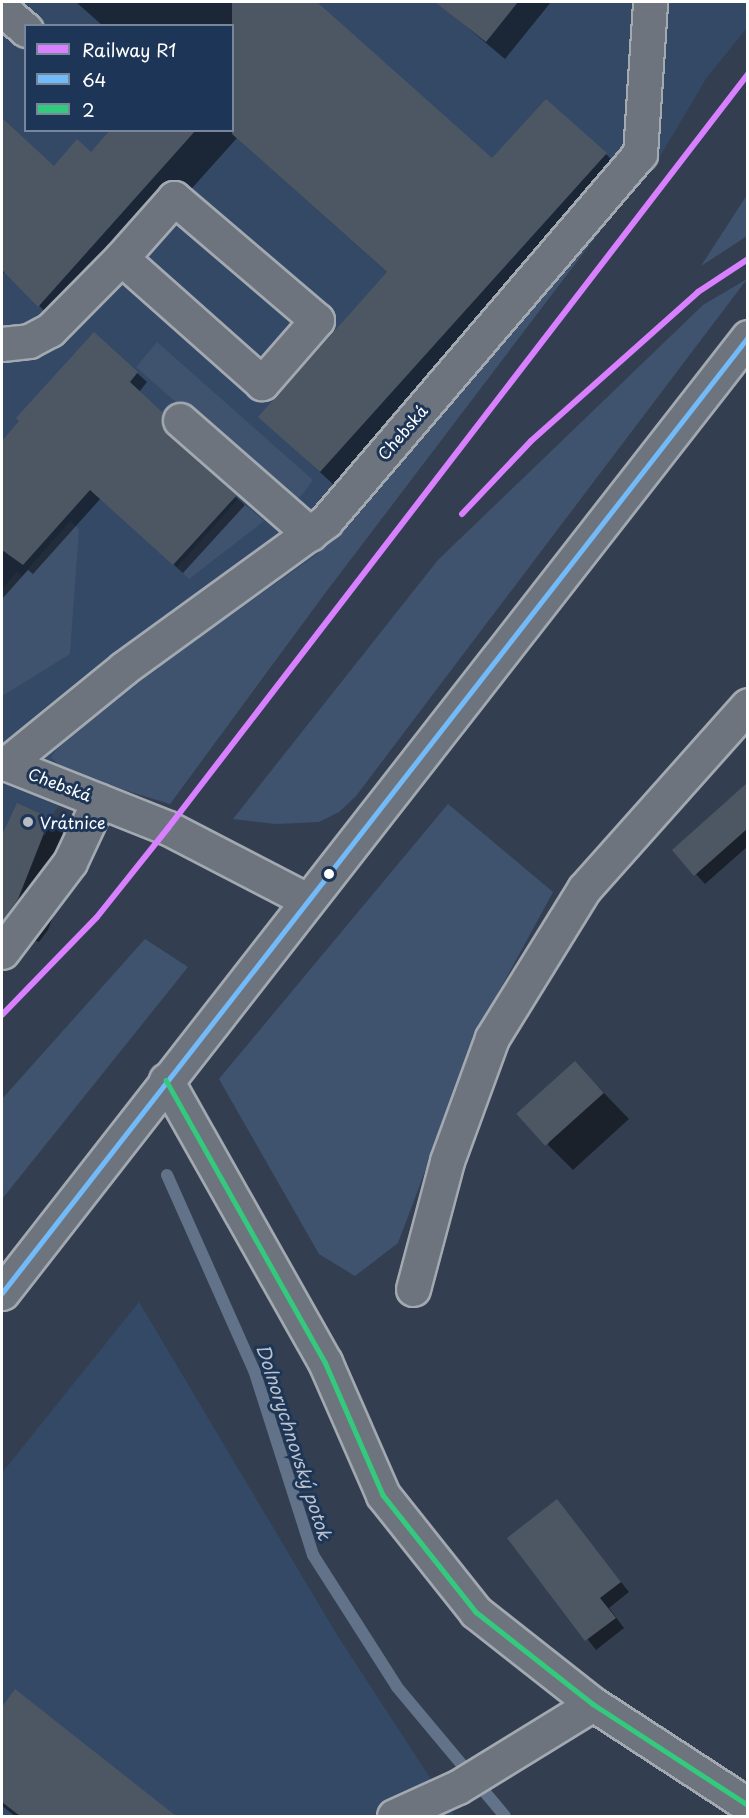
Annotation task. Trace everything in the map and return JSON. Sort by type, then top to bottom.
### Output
[{"type":"street","name":"Chebská","points":[[4,763],[124,668],[310,534],[326,520],[640,154],[650,2]]},
{"type":"street","points":[[2,9],[24,28]]},
{"type":"street","points":[[2,344],[29,341],[50,330],[121,258],[174,198],[317,320],[262,383],[121,258]]},
{"type":"street","points":[[2,1293],[747,337]]},
{"type":"street","points":[[180,420],[310,534]]},
{"type":"street","points":[[413,1289],[447,1161],[492,1038],[584,889],[747,705]]},
{"type":"street","name":"Chebská","points":[[4,763],[99,800],[196,842],[307,900]]},
{"type":"street","points":[[2,952],[70,862],[99,800]]},
{"type":"street","points":[[166,1080],[325,1362],[382,1495],[476,1612],[593,1704],[747,1805]]},
{"type":"street","points":[[394,1816],[458,1787],[593,1704]]},
{"type":"shaded area","points":[[2,2],[747,2],[747,28],[707,77],[662,153],[320,552],[125,690],[72,789],[50,818],[13,915],[2,927]]},
{"type":"shaded area","points":[[629,193],[323,596],[170,804],[65,772],[51,757],[72,731],[125,690],[320,552]]},
{"type":"shaded area","points":[[747,195],[747,236],[701,266]]},
{"type":"shaded area","points":[[747,279],[356,796],[339,812],[319,822],[275,824],[233,819],[438,560],[703,305]]},
{"type":"shaded area","points":[[157,342],[313,480],[301,496],[290,503],[136,367]]},
{"type":"shaded area","points":[[238,499],[264,521],[189,579],[177,567]]},
{"type":"shaded area","points":[[70,521],[79,529],[70,654],[2,696],[2,589],[17,572],[22,576]]},
{"type":"shaded area","points":[[448,804],[553,892],[478,1030],[398,1243],[355,1276],[319,1254],[219,1079]]},
{"type":"shaded area","points":[[145,939],[188,967],[2,1199],[2,1099]]},
{"type":"shaded area","points":[[139,1302],[337,1635],[455,1816],[2,1816],[2,1473]]},
{"type":"building","points":[[232,2],[317,2],[492,158],[546,99],[607,153],[320,472],[258,417],[387,272],[232,134],[234,132],[234,24],[232,24]]},
{"type":"building","points":[[435,2],[518,2],[486,42]]},
{"type":"building","points":[[2,118],[54,166],[77,139],[91,152],[108,132],[194,132],[38,307],[2,270]]},
{"type":"building","points":[[94,332],[138,372],[130,382],[163,413],[162,425],[168,434],[237,495],[173,565],[90,490],[23,565],[2,550],[2,441],[19,421],[16,418]]},
{"type":"building","points":[[747,783],[747,829],[694,876],[672,850]]},
{"type":"building","points":[[17,803],[50,818],[18,899],[2,922],[2,835]]},
{"type":"building","points":[[575,1061],[604,1093],[545,1146],[516,1114]]},
{"type":"building","points":[[557,1499],[621,1582],[600,1598],[616,1618],[585,1641],[507,1538]]},
{"type":"building","points":[[15,1689],[176,1816],[20,1816],[2,1802],[2,1707]]},
{"type":"waterway","name":"Dolnorychnovský potok","points":[[167,1175],[254,1370],[313,1555],[397,1687],[505,1816]]},
{"type":"rail line","name":"R1","points":[[2,1015],[97,917],[168,828],[748,74]]},
{"type":"rail line","name":"R1","points":[[462,514],[531,441],[698,292],[748,259]]},
{"type":"transit line","name":"64","points":[[2,1293],[748,337]]},
{"type":"transit line","name":"2","points":[[166,1080],[325,1362],[383,1495],[476,1612],[593,1704],[748,1805]]},
{"type":"place","name":"Vrátnice","points":[[28,822]]}]
